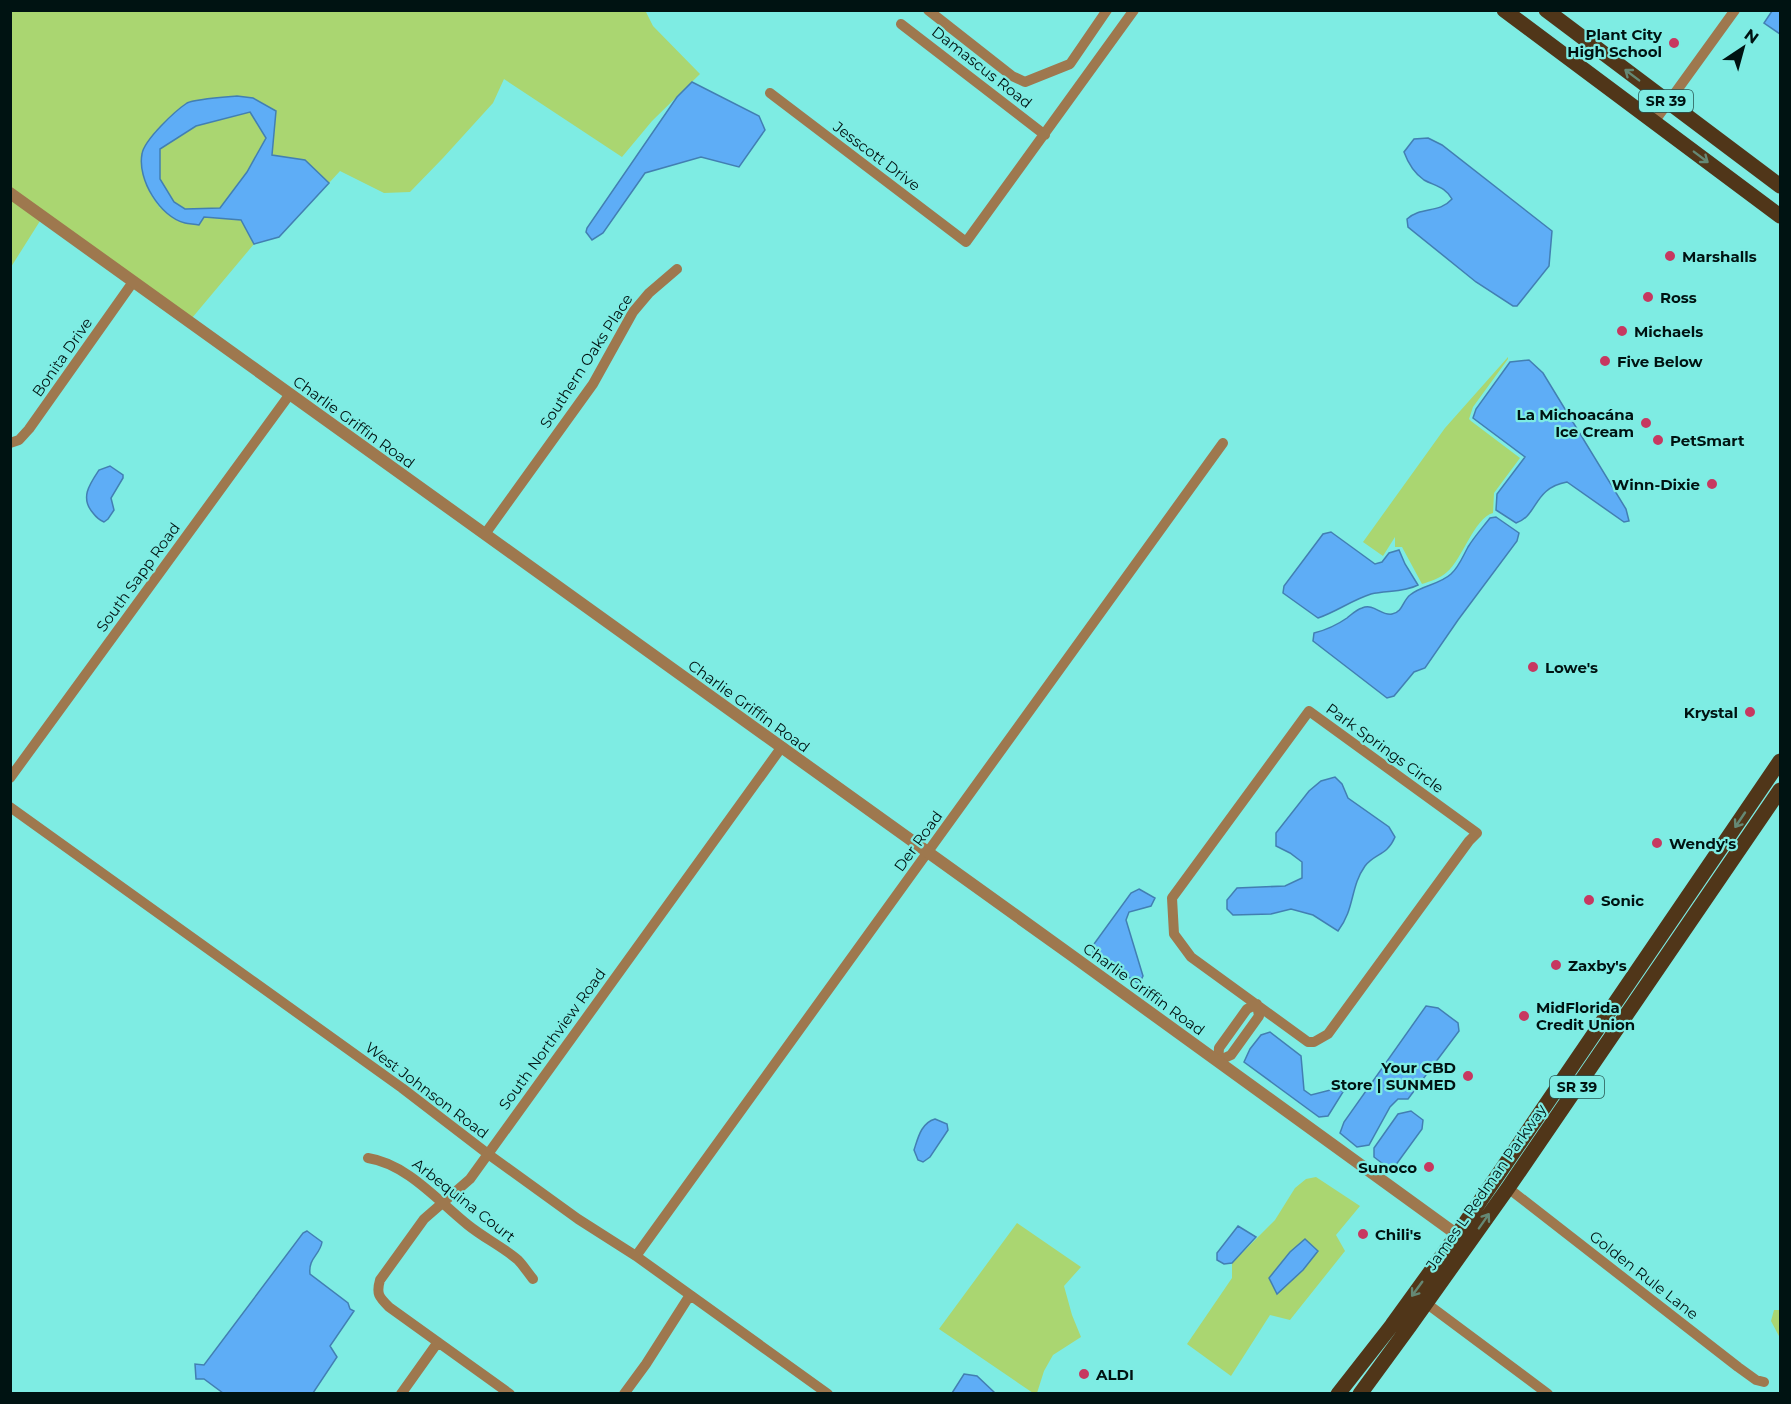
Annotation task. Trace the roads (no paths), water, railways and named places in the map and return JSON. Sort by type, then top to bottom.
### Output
[{"type":"main road","name":"SR 39","points":[[1504,10],[1780,216]]},
{"type":"main road","name":"SR 39","points":[[1545,10],[1780,186]]},
{"type":"main road","points":[[1551,45],[1573,48],[1586,41]]},
{"type":"main road","points":[[1676,138],[1686,135],[1718,140]]},
{"type":"main road","name":"James L Redman Parkway","points":[[1359,1394],[1426,1303],[1463,1239],[1634,973],[1780,761]]},
{"type":"main road","name":"James L Redman Parkway","points":[[1338,1394],[1392,1325],[1508,1188],[1780,790]]},
{"type":"main road","points":[[1649,982],[1647,970],[1690,905],[1695,886]]},
{"type":"main road","points":[[1583,1078],[1591,1053],[1634,990],[1634,973]]},
{"type":"street","points":[[928,10],[1012,76],[1025,82],[1070,64],[1107,10]]},
{"type":"street","points":[[1045,135],[1134,10]]},
{"type":"street","points":[[1654,122],[1735,10]]},
{"type":"street","name":"Damascus Road","points":[[901,24],[1045,135]]},
{"type":"street","name":"Jesscott Drive","points":[[770,93],[966,242],[1045,135]]},
{"type":"street","name":"Charlie Griffin Road","points":[[10,193],[1463,1239]]},
{"type":"street","name":"Southern Oaks Place","points":[[486,534],[593,384],[633,312],[649,293],[677,269]]},
{"type":"street","name":"Bonita Drive","points":[[10,443],[19,440],[29,429],[133,282]]},
{"type":"street","name":"South Sapp Road","points":[[10,778],[290,394]]},
{"type":"street","name":"Der Road","points":[[636,1256],[1223,444]]},
{"type":"street","name":"Park Springs Circle","points":[[1309,711],[1478,833],[1469,841],[1328,1034],[1314,1042],[1308,1042],[1257,1004],[1191,957],[1174,934],[1172,898],[1309,711]]},
{"type":"street","name":"South Northview Road","points":[[510,1394],[389,1308],[380,1298],[377,1289],[380,1280],[424,1219],[470,1179],[781,748]]},
{"type":"street","name":"West Johnson Road","points":[[10,807],[402,1088],[578,1219],[636,1256],[828,1394]]},
{"type":"street","points":[[1218,1061],[1219,1048],[1247,1009],[1257,1004]]},
{"type":"street","name":"Arbequina Court","points":[[368,1158],[382,1160],[394,1166],[443,1202],[469,1226],[518,1261],[533,1278]]},
{"type":"street","name":"Golden Rule Lane","points":[[1508,1188],[1738,1367],[1756,1380],[1764,1382]]},
{"type":"street","points":[[624,1394],[690,1295]]},
{"type":"street","points":[[1426,1303],[1548,1394]]},
{"type":"street","points":[[400,1394],[438,1342]]},
{"type":"water","points":[[1772,11],[1780,11],[1780,34],[1764,23]]},
{"type":"water","points":[[692,82],[759,116],[765,130],[739,167],[701,157],[645,173],[603,233],[592,240],[586,232],[587,228],[677,97]]},
{"type":"water","points":[[237,96],[253,98],[276,111],[272,155],[305,160],[329,183],[279,237],[254,244],[241,220],[204,217],[199,225],[185,223],[167,213],[152,196],[141,164],[142,154],[148,141],[187,103]],"holes":[[[250,112],[266,138],[247,172],[220,208],[185,209],[174,202],[160,179],[160,149],[196,126]]]},
{"type":"water","points":[[1428,138],[1442,145],[1552,231],[1549,266],[1517,306],[1513,306],[1476,282],[1408,227],[1407,219],[1412,215],[1441,207],[1452,199],[1443,189],[1420,177],[1412,168],[1404,152],[1414,139]]},
{"type":"water","points":[[1529,360],[1543,373],[1626,509],[1629,521],[1624,522],[1567,482],[1548,490],[1528,514],[1516,523],[1496,510],[1497,494],[1525,457],[1473,418],[1476,409],[1510,362]]},
{"type":"water","points":[[110,466],[123,475],[123,478],[111,498],[114,510],[104,522],[96,517],[89,507],[87,492],[99,470]]},
{"type":"water","points":[[1496,517],[1519,533],[1517,541],[1425,668],[1414,672],[1394,696],[1387,698],[1313,641],[1314,633],[1335,625],[1362,608],[1370,607],[1388,614],[1396,613],[1408,597],[1415,592],[1451,574],[1490,518]]},
{"type":"water","points":[[1331,532],[1375,564],[1382,562],[1389,553],[1399,550],[1418,585],[1371,594],[1318,618],[1283,593],[1284,586],[1323,534]]},
{"type":"water","points":[[1335,777],[1342,784],[1348,798],[1389,827],[1395,837],[1388,848],[1365,866],[1360,874],[1347,915],[1338,931],[1313,915],[1291,909],[1271,914],[1233,915],[1227,909],[1227,900],[1237,888],[1285,886],[1302,878],[1302,862],[1276,846],[1276,833],[1309,791],[1321,781]]},
{"type":"water","points":[[1139,889],[1155,898],[1151,906],[1129,912],[1126,920],[1143,976],[1139,984],[1093,954],[1094,944],[1131,893]]},
{"type":"water","points":[[1426,1006],[1438,1008],[1458,1023],[1459,1031],[1408,1099],[1398,1099],[1390,1107],[1369,1145],[1357,1147],[1340,1133],[1344,1122]]},
{"type":"water","points":[[1270,1032],[1301,1056],[1304,1090],[1311,1095],[1338,1088],[1343,1092],[1328,1116],[1319,1117],[1244,1062],[1250,1049],[1261,1035]]},
{"type":"water","points":[[1411,1111],[1423,1120],[1422,1129],[1395,1166],[1387,1167],[1374,1157],[1374,1148],[1398,1114]]},
{"type":"water","points":[[935,1119],[947,1124],[948,1130],[930,1157],[923,1162],[918,1160],[914,1150],[923,1127]]},
{"type":"water","points":[[1238,1226],[1256,1237],[1232,1263],[1224,1264],[1217,1260],[1217,1253]]},
{"type":"water","points":[[307,1231],[322,1242],[312,1260],[310,1274],[348,1303],[350,1309],[354,1311],[330,1346],[337,1357],[313,1393],[223,1393],[204,1379],[196,1379],[195,1364],[204,1365],[303,1233]]},
{"type":"water","points":[[1305,1239],[1318,1251],[1303,1270],[1277,1294],[1269,1278],[1290,1252]]},
{"type":"water","points":[[964,1374],[977,1376],[995,1393],[952,1393]]},
{"type":"place","name":"Plant City High School","points":[[1674,43]]},
{"type":"place","name":"Marshalls","points":[[1670,256]]},
{"type":"place","name":"Ross","points":[[1648,297]]},
{"type":"place","name":"Michaels","points":[[1622,331]]},
{"type":"place","name":"Five Below","points":[[1605,361]]},
{"type":"place","name":"La Michoacána Ice Cream","points":[[1646,423]]},
{"type":"place","name":"PetSmart","points":[[1658,440]]},
{"type":"place","name":"Winn-Dixie","points":[[1712,484]]},
{"type":"place","name":"Lowe's","points":[[1533,667]]},
{"type":"place","name":"Krystal","points":[[1750,712]]},
{"type":"place","name":"Wendy's","points":[[1657,843]]},
{"type":"place","name":"Sonic","points":[[1589,900]]},
{"type":"place","name":"Zaxby's","points":[[1556,965]]},
{"type":"place","name":"MidFlorida Credit Union","points":[[1524,1016]]},
{"type":"place","name":"Your CBD Store | SUNMED","points":[[1468,1076]]},
{"type":"place","name":"Sunoco","points":[[1429,1167]]},
{"type":"place","name":"Chili's","points":[[1363,1234]]},
{"type":"place","name":"ALDI","points":[[1084,1374]]}]
